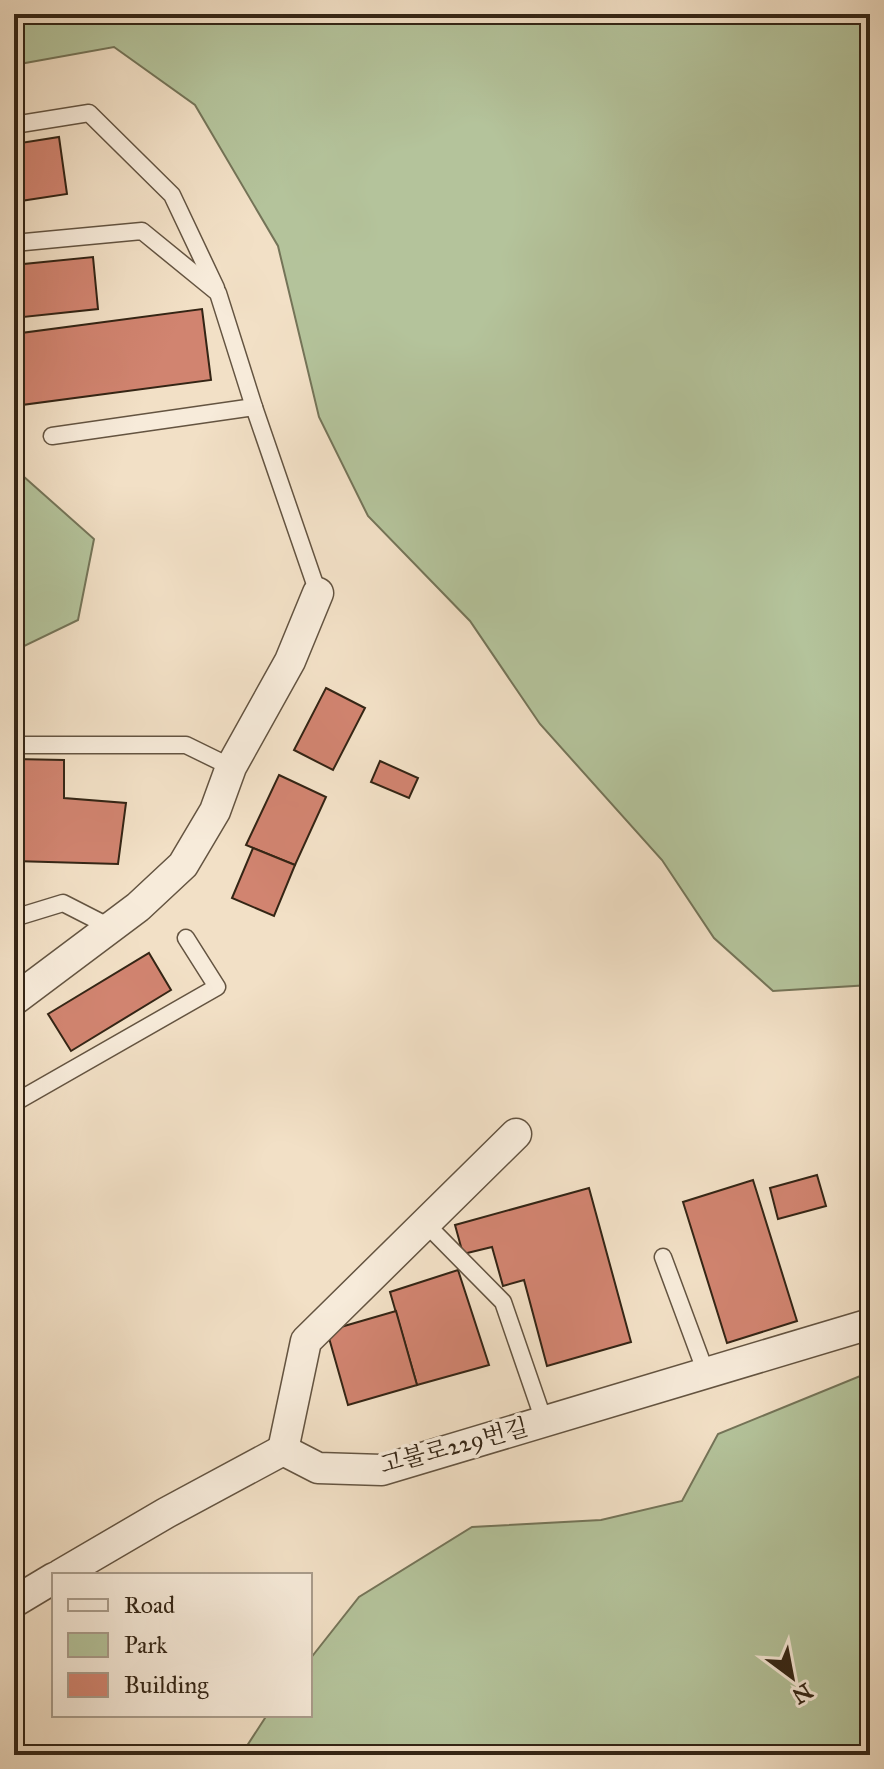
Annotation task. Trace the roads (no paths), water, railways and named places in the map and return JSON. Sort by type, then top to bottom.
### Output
[{"type":"street","points":[[14,1000],[138,907],[183,865],[215,811],[231,767],[290,661],[318,593]]},
{"type":"street","points":[[63,1573],[283,1450],[306,1341],[516,1134]]},
{"type":"street","name":"고불로229번길","points":[[283,1450],[318,1468],[382,1470],[870,1324]]},
{"type":"street","points":[[14,1602],[52,1579]]},
{"type":"lane","points":[[14,125],[89,113],[172,195],[218,293],[318,593]]},
{"type":"lane","points":[[14,243],[142,231],[218,293]]},
{"type":"lane","points":[[52,436],[254,407]]},
{"type":"lane","points":[[14,745],[186,745],[231,767]]},
{"type":"lane","points":[[14,918],[63,903],[110,927]]},
{"type":"lane","points":[[14,1103],[217,987],[186,938]]},
{"type":"lane","points":[[425,1223],[503,1302],[544,1421]]},
{"type":"lane","points":[[663,1257],[706,1373]]}]
